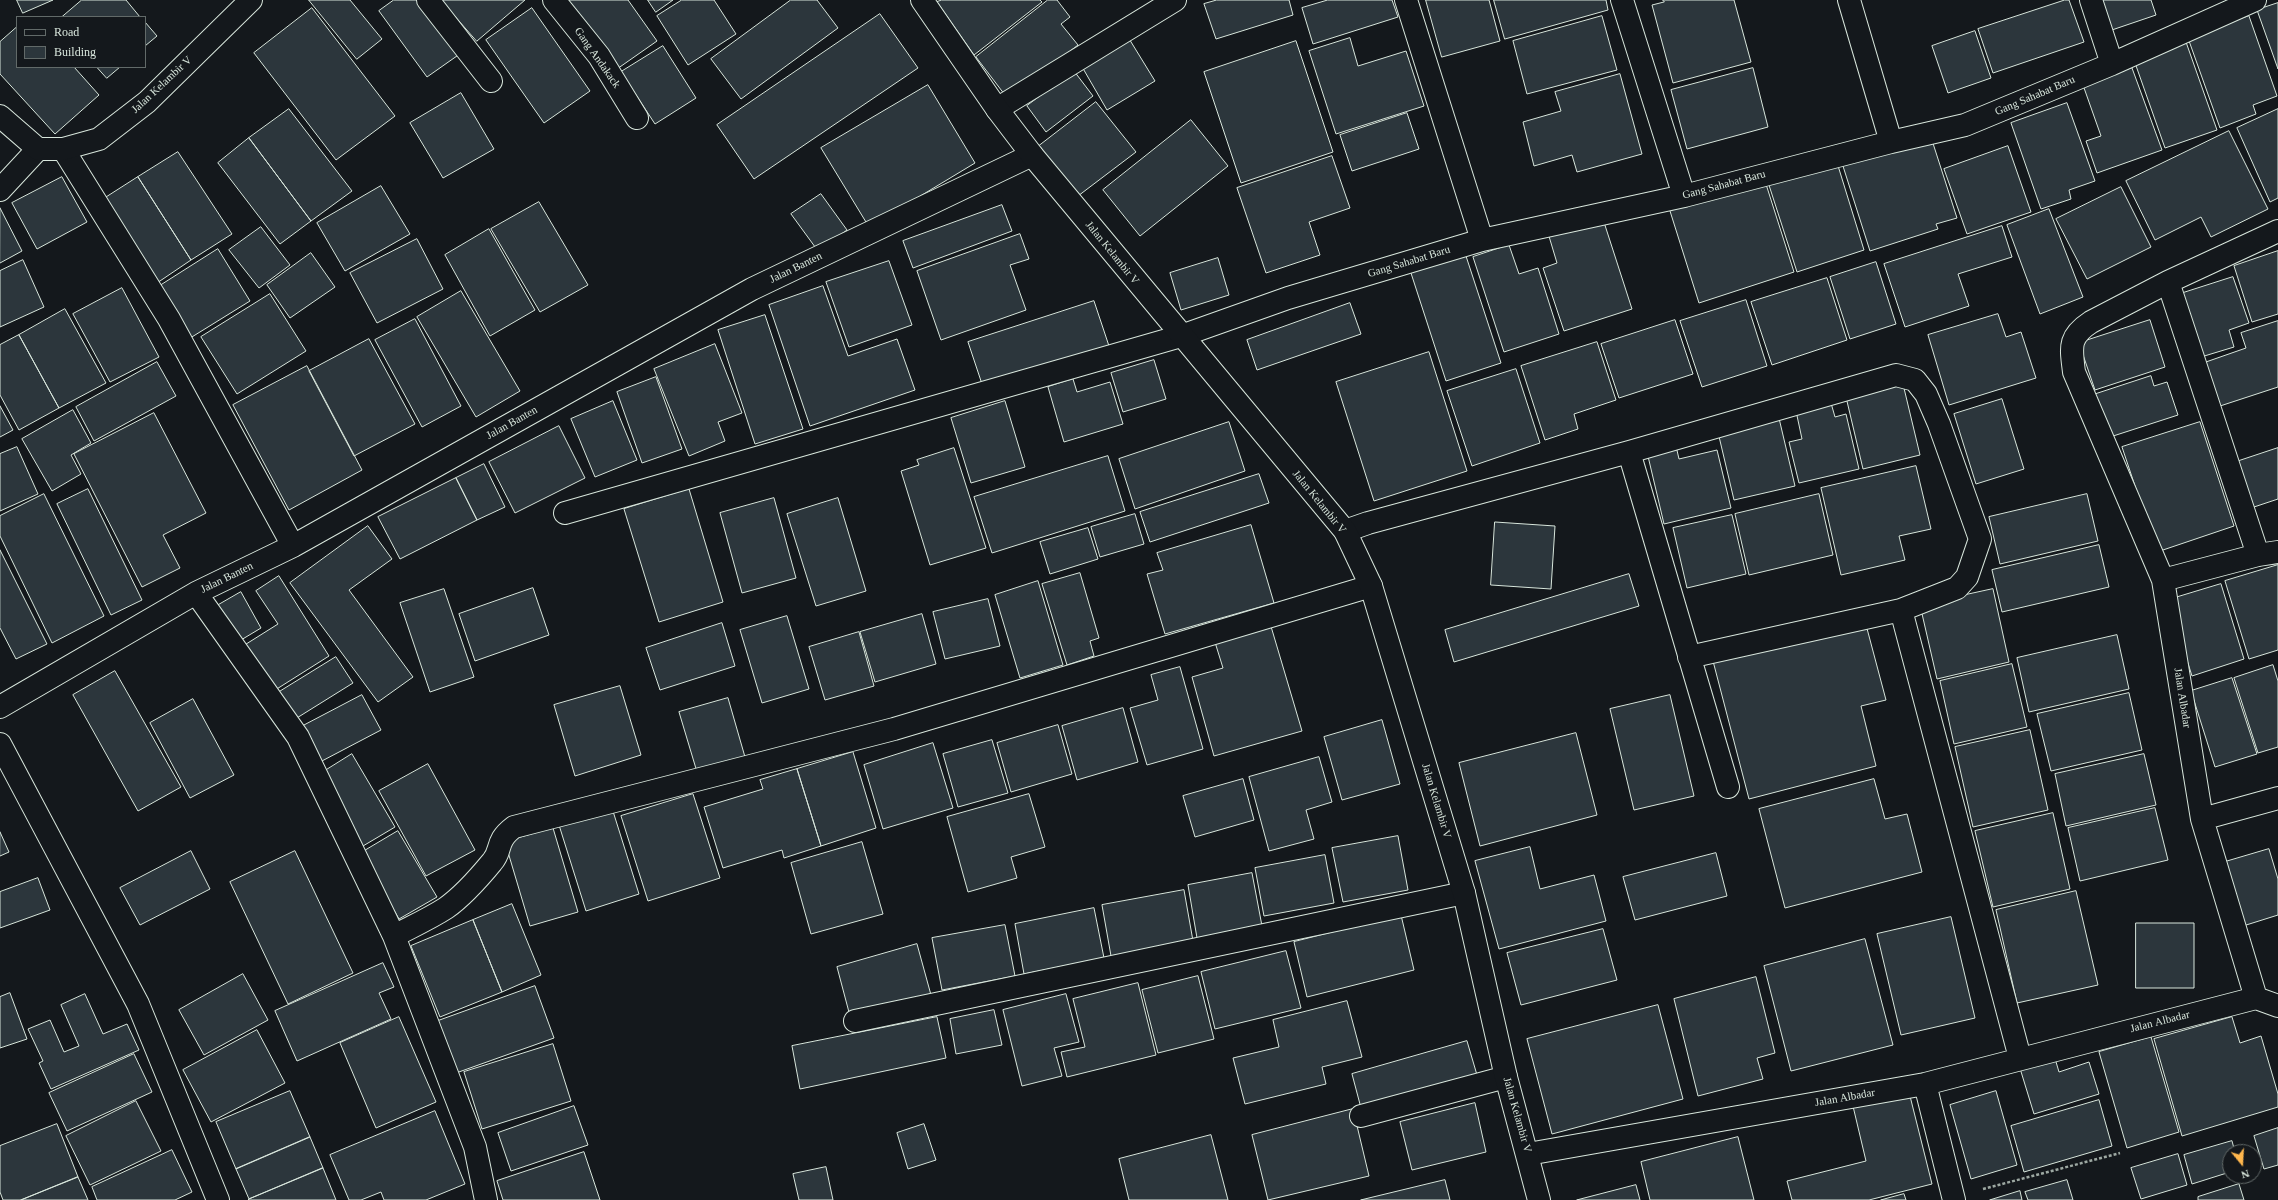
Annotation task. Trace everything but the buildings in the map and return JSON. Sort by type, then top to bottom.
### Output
[{"type":"street","name":"Jalan Kelambir V","points":[[38,149],[63,149],[99,139],[147,102],[251,0]]},
{"type":"street","points":[[428,0],[491,81]]},
{"type":"street","name":"Gang Andakack","points":[[554,0],[599,56],[637,118]]},
{"type":"street","name":"Jalan Kelambir V","points":[[922,0],[997,109],[1032,155],[1181,336],[1345,531],[1371,586],[1464,892],[1506,1077],[1528,1154],[1539,1200]]},
{"type":"street","points":[[997,109],[1175,0]]},
{"type":"street","points":[[1406,0],[1482,240]]},
{"type":"street","points":[[1622,0],[1684,196]]},
{"type":"street","points":[[1849,0],[1891,142]]},
{"type":"street","points":[[2091,0],[2112,64]]},
{"type":"street","name":"Gang Sahabat Baru","points":[[565,513],[1181,336],[1288,298],[1482,240],[1684,196],[1891,142],[1965,125],[2112,64],[2255,0]]},
{"type":"street","points":[[0,116],[38,149],[0,190]]},
{"type":"street","points":[[63,149],[169,319],[293,546]]},
{"type":"street","name":"Jalan Banten","points":[[0,707],[196,593],[293,546],[752,289],[1032,155]]},
{"type":"street","name":"Jalan Albadar","points":[[1528,1154],[1925,1084],[2020,1058],[2256,998],[2202,819],[2163,580],[2074,372],[2071,347],[2080,329],[2168,282],[2278,231]]},
{"type":"street","points":[[2163,580],[2268,554],[2168,282]]},
{"type":"street","points":[[1345,531],[1368,523],[1629,452],[1896,375],[1915,380],[1926,394],[1939,424],[1980,540],[1967,577],[1957,588],[1901,610],[1689,657]]},
{"type":"street","points":[[1629,452],[1728,787]]},
{"type":"street","points":[[394,936],[446,908],[469,888],[494,860],[504,834],[514,827],[894,729],[1371,586]]},
{"type":"street","points":[[196,593],[298,737],[394,936],[475,1147],[486,1200]]},
{"type":"street","points":[[1901,610],[2020,1058]]},
{"type":"street","points":[[0,744],[138,1004],[218,1200]]},
{"type":"street","points":[[2202,819],[2278,798]]},
{"type":"street","points":[[855,1021],[1464,892]]},
{"type":"street","points":[[2256,998],[2278,1006]]},
{"type":"street","points":[[1361,1116],[1506,1077]]},
{"type":"street","points":[[1925,1084],[1954,1198]]},
{"type":"path","points":[[1954,1198],[2120,1152]]}]
